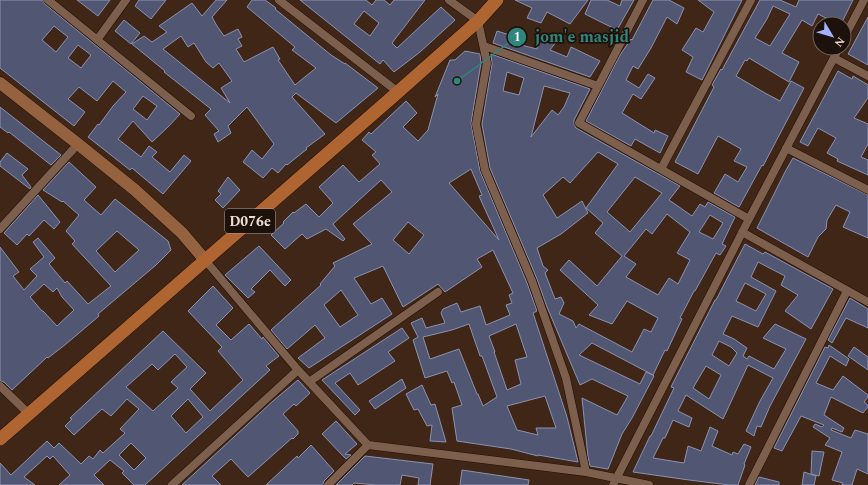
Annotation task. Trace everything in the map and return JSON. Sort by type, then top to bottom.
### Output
[{"type":"main road","name":"D076e","points":[[0,439],[398,92],[478,21],[497,0]]},
{"type":"main road","points":[[0,83],[135,190],[182,233],[205,260]]},
{"type":"street","points":[[48,0],[191,116]]},
{"type":"street","points":[[97,40],[126,0]]},
{"type":"street","points":[[279,0],[398,92]]},
{"type":"street","points":[[449,0],[478,21],[488,63],[476,124],[485,170],[532,281],[566,378],[586,472]]},
{"type":"street","points":[[642,0],[579,123],[749,219]]},
{"type":"street","points":[[661,169],[751,0]]},
{"type":"street","points":[[852,23],[864,0]]},
{"type":"street","points":[[484,46],[598,86]]},
{"type":"street","points":[[614,482],[742,232],[834,58],[868,76]]},
{"type":"street","points":[[0,229],[78,144]]},
{"type":"street","points":[[786,148],[868,190]]},
{"type":"street","points":[[742,232],[868,302]]},
{"type":"street","points":[[205,260],[298,370],[368,445],[586,472],[614,482],[649,485]]},
{"type":"street","points":[[749,485],[847,291]]},
{"type":"street","points":[[309,382],[438,292]]},
{"type":"street","points":[[172,485],[298,370]]},
{"type":"street","points":[[0,386],[29,414]]},
{"type":"street","points":[[328,485],[368,445]]},
{"type":"building","points":[[0,0],[43,0],[45,4],[180,114],[152,142],[133,121],[118,139],[141,157],[149,146],[157,152],[152,157],[170,172],[184,155],[191,161],[163,194],[132,168],[130,170],[88,137],[126,92],[113,81],[97,101],[79,87],[68,99],[85,112],[74,126],[0,68]],"holes":[[[54,26],[68,37],[56,52],[42,40]],[[78,45],[91,55],[81,68],[68,58]],[[143,96],[157,106],[147,120],[133,109]]]},
{"type":"building","points":[[77,0],[110,0],[98,16]]},
{"type":"building","points":[[139,0],[166,0],[151,19],[135,6]]},
{"type":"building","points":[[216,0],[227,0],[212,17],[224,36],[238,29],[242,37],[238,39],[242,46],[236,49],[244,62],[273,47],[280,59],[278,60],[295,85],[316,68],[292,50],[295,47],[247,7],[252,0],[265,0],[331,55],[345,63],[378,88],[336,123],[296,93],[292,97],[325,134],[287,165],[286,164],[278,173],[272,168],[263,178],[243,162],[252,150],[262,159],[274,144],[247,107],[228,126],[231,133],[218,142],[214,134],[219,131],[205,115],[211,109],[164,72],[165,71],[132,44],[144,36],[152,42],[167,32],[159,26],[192,3],[202,16]],"holes":[[[181,36],[188,47],[194,43],[206,62],[213,68],[219,63],[232,81],[221,88],[230,103],[163,49]]]},
{"type":"building","points":[[300,0],[366,0],[372,5],[376,0],[384,0],[390,5],[394,0],[425,0],[392,43],[397,48],[441,7],[455,20],[420,52],[394,72],[383,60],[380,64]],"holes":[[[364,11],[379,23],[370,36],[354,24]]]},
{"type":"building","points":[[515,0],[588,0],[570,24],[547,12],[541,23],[527,18],[532,8]]},
{"type":"building","points":[[591,0],[607,0],[620,6],[622,0],[634,0],[617,30],[585,14]]},
{"type":"building","points":[[653,0],[669,0],[684,8],[677,24],[667,17],[638,69],[633,66],[626,80],[639,88],[648,74],[655,78],[641,99],[633,94],[622,113],[654,133],[655,130],[668,136],[660,153],[635,139],[631,146],[586,121],[620,55],[631,39],[632,40]]},
{"type":"building","points":[[698,0],[742,0],[702,80],[686,72],[693,57],[682,50],[696,28],[703,32],[714,12]]},
{"type":"building","points":[[760,0],[780,0],[796,7],[799,0],[853,0],[845,16],[822,16],[818,14],[817,16],[812,16],[812,26],[802,20],[782,53],[799,62],[789,82],[749,58],[747,61],[745,60],[736,76],[780,101],[791,81],[804,88],[763,166],[762,165],[739,207],[714,193],[725,174],[738,182],[747,167],[734,161],[741,149],[718,136],[698,174],[675,162],[714,87],[712,85],[721,69],[722,70]],"holes":[[[773,6],[790,14],[770,46],[755,38]]]},
{"type":"building","points":[[868,17],[868,65],[852,56],[852,47]]},
{"type":"building","points":[[124,20],[140,33],[131,44],[115,31]]},
{"type":"building","points":[[497,31],[523,39],[521,45],[537,49],[538,42],[545,34],[556,42],[550,50],[567,57],[571,47],[600,61],[590,77],[493,43]]},
{"type":"building","points":[[465,51],[480,54],[481,63],[471,123],[480,171],[527,283],[537,311],[533,313],[567,417],[578,462],[538,456],[511,449],[457,441],[452,408],[462,405],[454,382],[452,383],[447,371],[425,378],[413,340],[418,337],[411,323],[422,318],[426,328],[445,323],[441,313],[443,309],[457,303],[461,312],[480,306],[486,325],[510,315],[506,305],[512,303],[509,295],[513,293],[493,250],[477,259],[482,267],[445,292],[438,284],[403,307],[383,266],[354,278],[371,304],[382,298],[392,314],[309,368],[298,358],[325,338],[315,325],[287,349],[271,330],[321,285],[320,284],[335,266],[333,263],[372,244],[353,224],[392,192],[381,180],[333,224],[345,239],[343,241],[326,229],[307,239],[302,234],[285,249],[271,235],[293,212],[294,213],[306,204],[319,217],[333,203],[319,187],[343,165],[359,182],[380,164],[372,155],[376,152],[362,140],[369,132],[371,134],[406,101],[417,113],[403,127],[418,141],[428,130],[438,94],[435,97],[450,60],[455,60]],"holes":[[[471,169],[482,195],[479,196],[499,240],[449,183]],[[408,222],[424,235],[409,254],[393,240]],[[341,290],[358,315],[340,327],[324,305]],[[469,324],[497,397],[483,406],[459,349],[430,359],[423,337]],[[516,324],[527,357],[515,360],[521,384],[507,390],[489,336]],[[545,396],[556,428],[536,428],[538,435],[517,430],[507,406]]]},
{"type":"building","points":[[491,54],[590,89],[574,120],[576,128],[680,186],[669,200],[692,216],[700,204],[705,207],[708,202],[735,217],[722,244],[726,246],[720,255],[716,253],[694,291],[680,318],[682,319],[667,351],[665,350],[653,375],[654,376],[622,434],[608,469],[590,466],[582,398],[617,415],[628,396],[592,379],[580,385],[490,168],[482,124],[492,64]],"holes":[[[507,72],[524,78],[519,95],[503,91]],[[544,86],[570,93],[564,107],[558,115],[552,110],[531,137]],[[598,152],[618,164],[586,208],[603,223],[595,233],[622,256],[597,286],[569,260],[560,270],[598,305],[589,315],[612,324],[627,301],[658,318],[651,332],[644,329],[632,352],[579,324],[576,328],[573,321],[559,314],[564,303],[561,297],[555,299],[545,273],[548,270],[543,266],[537,248],[561,234],[588,213],[582,201],[557,218],[543,195],[563,177],[570,183]],[[635,177],[662,193],[630,232],[607,212]],[[667,214],[690,232],[677,253],[690,260],[678,284],[669,278],[658,295],[626,277],[636,264],[624,256],[646,229],[652,234]],[[710,215],[723,223],[713,239],[699,232]],[[592,343],[653,375],[646,372],[640,384],[579,355]]]},
{"type":"building","points":[[838,71],[852,79],[853,76],[868,85],[868,98],[854,118],[868,124],[868,144],[861,157],[868,160],[868,175],[837,161],[838,159],[827,153],[836,138],[818,128],[808,146],[800,142]]},
{"type":"building","points":[[0,107],[61,155],[51,165],[9,132],[8,133],[0,127]]},
{"type":"building","points":[[7,153],[28,169],[22,175],[31,187],[30,189],[0,166],[0,162]]},
{"type":"building","points":[[793,158],[868,195],[868,238],[843,227],[850,212],[836,205],[827,220],[826,229],[818,237],[808,257],[757,228]]},
{"type":"building","points":[[69,162],[96,187],[84,200],[101,215],[115,199],[168,241],[171,250],[156,265],[98,314],[99,316],[66,344],[48,358],[47,357],[12,390],[4,382],[0,381],[0,247],[19,272],[13,276],[24,290],[37,276],[30,269],[44,257],[33,242],[38,238],[55,258],[49,264],[65,283],[67,281],[88,304],[111,286],[72,244],[75,241],[66,231],[79,215],[63,201],[62,202],[43,190]],"holes":[[[117,231],[139,250],[115,272],[96,251]],[[44,284],[53,292],[57,288],[62,297],[74,310],[57,326],[30,297]]]},
{"type":"building","points":[[228,177],[240,190],[223,208],[215,200],[221,194],[218,191]]},
{"type":"building","points":[[38,195],[60,222],[54,229],[44,220],[29,236],[27,234],[17,245],[4,233]]},
{"type":"building","points":[[745,244],[763,254],[765,252],[833,289],[811,329],[785,311],[798,295],[781,285],[785,276],[758,262],[751,277],[776,291],[758,327],[732,316],[723,334],[734,339],[747,348],[743,356],[747,359],[749,356],[774,369],[786,349],[763,338],[775,324],[806,339],[770,406],[761,427],[757,426],[754,436],[746,431],[773,378],[748,365],[723,419],[686,395],[678,411],[692,418],[689,427],[673,420],[665,438],[663,438],[653,458],[684,463],[688,446],[701,451],[710,427],[718,431],[712,446],[732,455],[733,452],[738,454],[744,444],[751,447],[738,485],[633,472],[674,388],[671,387]],"holes":[[[745,283],[766,294],[756,311],[736,301]],[[719,341],[731,347],[737,353],[729,366],[712,355]],[[706,366],[721,375],[709,399],[693,388]]]},
{"type":"building","points":[[259,246],[291,280],[285,286],[270,270],[251,289],[255,292],[248,298],[225,275]]},
{"type":"building","points":[[213,286],[233,308],[216,325],[231,340],[249,324],[262,339],[263,337],[279,356],[266,366],[270,370],[145,485],[134,485],[122,473],[124,471],[110,460],[94,475],[104,485],[59,485],[70,475],[53,456],[50,459],[47,456],[24,477],[35,485],[0,485],[0,463],[11,475],[47,441],[54,448],[59,443],[81,464],[89,456],[93,459],[100,450],[103,453],[125,433],[120,429],[139,409],[127,399],[111,416],[102,409],[74,435],[65,426],[72,419],[70,418],[163,331],[206,373],[190,389],[210,411],[243,380],[218,351],[222,347],[188,311]],"holes":[[[175,354],[187,367],[171,382],[178,388],[153,411],[126,387],[152,364],[158,370]],[[188,399],[203,417],[186,433],[171,416]],[[131,443],[146,458],[134,470],[119,455]]]},
{"type":"building","points":[[850,298],[868,309],[868,328],[846,318],[832,343],[828,340]]},
{"type":"building","points":[[402,328],[409,338],[388,352],[395,361],[358,385],[350,373],[335,383],[360,410],[355,415],[322,380]]},
{"type":"building","points":[[829,345],[849,359],[846,366],[830,356],[816,383],[833,390],[843,376],[868,395],[864,402],[868,405],[868,407],[863,413],[831,397],[824,415],[844,428],[842,432],[832,428],[831,430],[851,438],[855,430],[868,434],[868,474],[857,469],[852,485],[842,485],[843,483],[832,480],[842,452],[825,445],[830,438],[813,427],[815,424],[822,427],[824,425],[801,416],[782,451],[774,448],[825,347],[828,348]]},
{"type":"building","points":[[854,347],[868,357],[868,370],[848,356]]},
{"type":"building","points":[[402,379],[406,388],[375,409],[369,401]]},
{"type":"building","points":[[298,380],[310,393],[296,406],[294,404],[283,414],[298,431],[298,434],[293,439],[292,438],[248,477],[231,459],[212,476],[221,485],[182,485],[273,401]]},
{"type":"building","points":[[422,385],[431,405],[435,404],[446,442],[430,441],[432,425],[427,426],[418,409],[414,410],[406,394]]},
{"type":"building","points":[[336,421],[357,444],[345,454],[351,455],[346,459],[322,434]]},
{"type":"building","points":[[311,445],[334,471],[324,481],[323,485],[266,485],[297,456],[298,458]]},
{"type":"building","points":[[812,451],[824,452],[819,476],[811,474]]},
{"type":"building","points":[[365,456],[433,464],[430,485],[418,485],[419,478],[402,475],[400,485],[354,483],[352,485],[336,485]]},
{"type":"building","points":[[462,470],[529,480],[528,485],[460,485]]},
{"type":"building","points":[[804,472],[816,476],[814,485],[802,485]]},
{"type":"building","points":[[759,477],[779,482],[779,485],[755,485]]},
{"type":"place","name":"jom'e masjid","points":[[457,81]]}]
